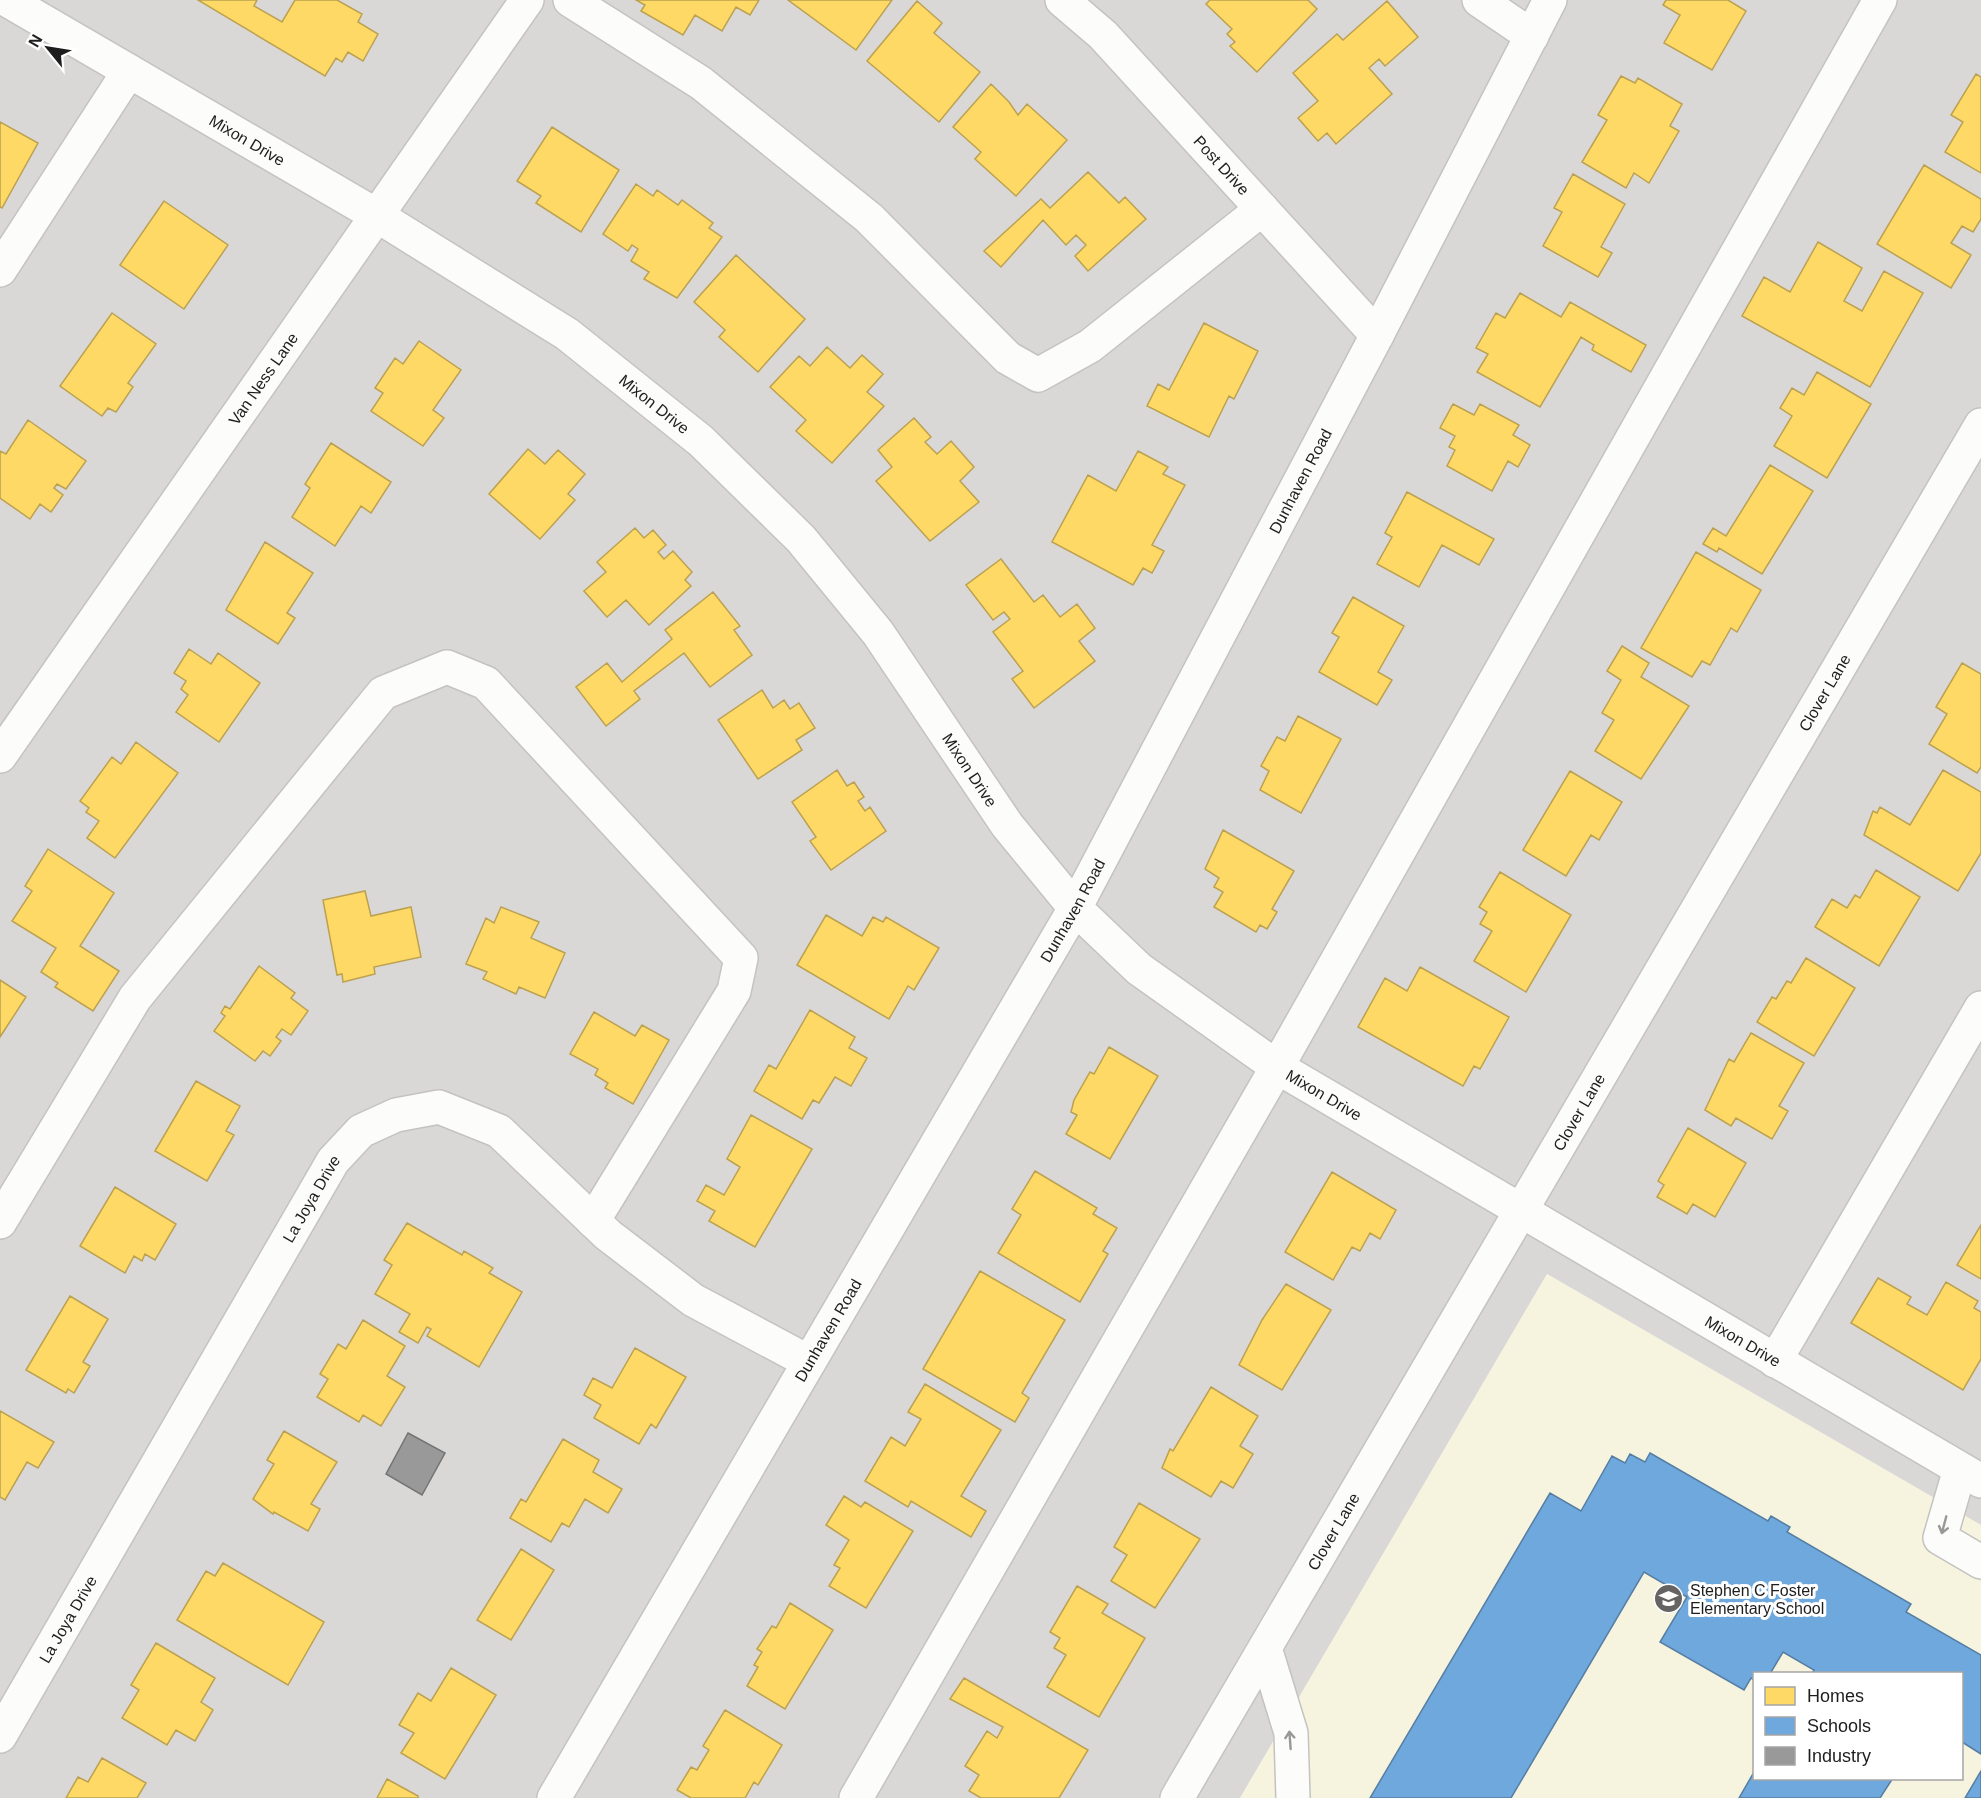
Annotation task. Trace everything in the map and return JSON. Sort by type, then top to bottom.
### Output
[{"type":"street","name":"Mixon Drive","points":[[7,0],[376,215],[567,334],[701,441],[793,531],[878,633],[1007,825],[1075,908],[1139,969],[1277,1068],[1970,1475]]},
{"type":"street","name":"Van Ness Lane","points":[[0,756],[528,0]]},
{"type":"street","points":[[570,0],[701,84],[869,218],[1008,358],[1038,375],[1090,346],[1262,209]]},
{"type":"street","name":"Post Drive","points":[[1062,0],[1102,35],[1377,335]]},
{"type":"street","points":[[1479,0],[1532,36]]},
{"type":"street","name":"Dunhaven Road","points":[[554,1798],[1075,908],[1377,335],[1550,0]]},
{"type":"street","points":[[856,1798],[1277,1068],[1881,0]]},
{"type":"street","points":[[0,270],[129,71]]},
{"type":"street","name":"Clover Lane","points":[[1177,1798],[1981,425]]},
{"type":"street","points":[[0,1222],[135,998],[383,693],[447,667],[486,683],[741,958],[734,991],[592,1221]]},
{"type":"street","points":[[1775,1361],[1981,1008]]},
{"type":"street","name":"La Joya Drive","points":[[0,1736],[333,1161],[361,1131],[396,1114],[439,1107],[500,1131],[592,1221],[693,1300],[809,1362]]},
{"type":"street","points":[[1970,1475],[1940,1538],[1981,1562]]},
{"type":"street","points":[[1265,1648],[1291,1733],[1293,1798]]},
{"type":"shaded area","points":[[0,0],[1981,0],[1981,1525],[1547,1274],[1240,1798],[0,1798]]},
{"type":"shaded area","name":"Stephen C Foster Elementary School","points":[[1547,1274],[1981,1525],[1981,1798],[1240,1798]]},
{"type":"building: Homes","points":[[198,0],[257,0],[254,6],[282,22],[295,0],[337,0],[362,14],[358,22],[378,34],[363,61],[348,52],[342,62],[336,58],[325,76]]},
{"type":"building: Homes","points":[[636,0],[759,0],[750,15],[736,7],[722,31],[695,15],[683,35],[641,11],[645,5]]},
{"type":"building: Homes","points":[[788,0],[892,0],[856,50]]},
{"type":"building: Homes","points":[[1210,0],[1308,0],[1317,9],[1257,72],[1230,46],[1235,42],[1227,34],[1232,29],[1206,4]]},
{"type":"building: Homes","points":[[1666,0],[1728,0],[1746,11],[1712,70],[1664,43],[1680,15],[1663,5]]},
{"type":"building: Homes","points":[[917,1],[942,23],[934,33],[980,72],[939,122],[867,61]]},
{"type":"building: Homes","points":[[1387,1],[1418,37],[1385,66],[1379,59],[1369,68],[1392,94],[1336,144],[1327,133],[1318,141],[1298,118],[1318,101],[1293,73],[1337,34],[1343,40]]},
{"type":"building: Homes","points":[[1976,74],[1981,77],[1981,173],[1945,152],[1963,122],[1951,115]]},
{"type":"building: Homes","points":[[1621,76],[1635,83],[1638,78],[1682,104],[1670,126],[1679,131],[1649,183],[1634,173],[1626,188],[1582,162],[1607,120],[1598,115]]},
{"type":"building: Homes","points":[[991,84],[1018,115],[1027,104],[1067,140],[1016,196],[975,159],[981,152],[953,127]]},
{"type":"building: Homes","points":[[0,122],[38,143],[2,208],[0,207]]},
{"type":"building: Homes","points":[[552,127],[619,170],[581,232],[536,203],[541,196],[517,181]]},
{"type":"building: Homes","points":[[1924,165],[1981,199],[1981,219],[1973,232],[1962,226],[1951,243],[1971,255],[1951,288],[1877,244]]},
{"type":"building: Homes","points":[[1088,172],[1119,203],[1125,197],[1146,219],[1088,271],[1075,256],[1086,245],[1076,235],[1066,245],[1043,220],[1001,267],[984,251],[1041,199],[1050,208]]},
{"type":"building: Homes","points":[[1573,174],[1625,204],[1601,247],[1612,253],[1598,277],[1543,246],[1562,212],[1554,208]]},
{"type":"building: Homes","points":[[636,184],[653,196],[657,190],[678,205],[682,200],[713,223],[709,228],[722,237],[677,298],[644,279],[649,272],[631,261],[638,249],[632,245],[628,251],[603,234]]},
{"type":"building: Homes","points":[[164,201],[228,245],[184,309],[120,265]]},
{"type":"building: Homes","points":[[1818,242],[1862,268],[1844,301],[1862,311],[1884,271],[1923,293],[1870,387],[1742,316],[1764,277],[1790,292]]},
{"type":"building: Homes","points":[[736,255],[805,319],[758,372],[719,337],[725,330],[694,302]]},
{"type":"building: Homes","points":[[1520,293],[1561,317],[1570,302],[1646,345],[1631,372],[1592,350],[1594,345],[1581,337],[1540,407],[1477,372],[1488,354],[1476,348],[1496,313],[1505,318]]},
{"type":"building: Homes","points":[[112,313],[156,344],[128,383],[133,387],[116,412],[108,408],[102,416],[60,386]]},
{"type":"building: Homes","points":[[1204,323],[1258,351],[1234,399],[1229,396],[1209,437],[1147,406],[1158,384],[1169,390]]},
{"type":"building: Homes","points":[[419,341],[461,370],[433,410],[444,418],[423,446],[371,411],[383,393],[375,388],[395,358],[403,364]]},
{"type":"building: Homes","points":[[827,347],[850,368],[862,355],[883,374],[867,392],[884,406],[832,463],[796,431],[806,420],[770,387],[799,356],[810,366]]},
{"type":"building: Homes","points":[[1817,372],[1871,404],[1827,478],[1774,446],[1792,416],[1780,408],[1792,388],[1804,395]]},
{"type":"building: Homes","points":[[1453,404],[1474,415],[1480,404],[1519,425],[1513,435],[1530,445],[1518,467],[1508,461],[1492,491],[1447,466],[1455,450],[1449,447],[1455,436],[1440,428]]},
{"type":"building: Homes","points":[[914,418],[931,437],[925,442],[937,454],[951,441],[974,467],[960,481],[979,502],[930,541],[876,481],[892,467],[878,450]]},
{"type":"building: Homes","points":[[28,420],[86,461],[66,489],[57,484],[54,488],[63,495],[51,512],[40,504],[30,519],[0,498],[0,451],[6,454]]},
{"type":"building: Homes","points":[[331,443],[391,482],[371,513],[361,506],[335,546],[292,517],[310,488],[305,484]]},
{"type":"building: Homes","points":[[528,449],[545,464],[558,450],[585,474],[568,494],[575,500],[540,539],[489,494]]},
{"type":"building: Homes","points":[[1138,451],[1168,467],[1163,474],[1185,485],[1152,545],[1164,551],[1152,573],[1143,568],[1133,585],[1052,542],[1088,475],[1116,491]]},
{"type":"building: Homes","points":[[1770,465],[1813,491],[1762,574],[1719,548],[1717,552],[1703,544],[1713,528],[1726,536]]},
{"type":"building: Homes","points":[[1407,492],[1494,539],[1479,565],[1442,545],[1419,587],[1377,564],[1392,537],[1385,533]]},
{"type":"building: Homes","points":[[635,528],[644,538],[653,530],[666,545],[658,552],[664,559],[673,551],[692,572],[685,580],[691,586],[649,625],[626,600],[607,617],[584,591],[606,572],[597,562]]},
{"type":"building: Homes","points":[[265,542],[313,573],[287,613],[295,618],[278,644],[226,610]]},
{"type":"building: Homes","points":[[1696,552],[1761,590],[1737,632],[1731,628],[1710,665],[1702,661],[1692,677],[1641,648]]},
{"type":"building: Homes","points":[[1001,559],[1034,602],[1043,595],[1060,617],[1077,604],[1095,628],[1079,641],[1095,661],[1034,708],[1012,679],[1023,671],[993,632],[1010,619],[1004,612],[993,620],[966,585]]},
{"type":"building: Homes","points":[[713,592],[740,626],[734,630],[752,655],[710,687],[684,653],[634,691],[640,699],[606,726],[576,687],[607,663],[622,682],[672,639],[665,630]]},
{"type":"building: Homes","points":[[1353,597],[1404,626],[1378,672],[1392,680],[1377,705],[1319,672],[1339,637],[1332,633]]},
{"type":"building: Homes","points":[[1622,646],[1649,663],[1641,677],[1689,706],[1641,779],[1595,751],[1614,720],[1602,713],[1621,680],[1607,671]]},
{"type":"building: Homes","points":[[189,649],[211,664],[218,653],[260,683],[219,742],[176,712],[188,695],[181,689],[186,681],[174,673]]},
{"type":"building: Homes","points":[[1962,663],[1981,674],[1981,767],[1977,773],[1929,744],[1947,714],[1936,707]]},
{"type":"building: Homes","points":[[762,690],[773,708],[784,700],[790,709],[799,703],[815,728],[796,740],[802,750],[758,779],[718,720]]},
{"type":"building: Homes","points":[[1298,716],[1341,739],[1301,813],[1260,790],[1269,771],[1261,766],[1277,737],[1285,741]]},
{"type":"building: Homes","points":[[136,742],[178,773],[115,858],[87,838],[99,821],[86,812],[89,808],[80,801],[112,757],[121,764]]},
{"type":"building: Homes","points":[[837,770],[847,786],[854,782],[864,797],[858,801],[865,811],[870,807],[886,831],[831,870],[810,841],[816,837],[792,802]]},
{"type":"building: Homes","points":[[1943,770],[1981,792],[1981,853],[1958,891],[1864,835],[1873,811],[1877,813],[1880,807],[1910,825]]},
{"type":"building: Homes","points":[[1570,771],[1622,802],[1599,840],[1591,835],[1566,876],[1523,850]]},
{"type":"building: Homes","points":[[1223,830],[1294,871],[1272,909],[1277,912],[1267,929],[1260,925],[1256,932],[1214,907],[1223,892],[1214,887],[1219,878],[1205,869]]},
{"type":"building: Homes","points":[[48,849],[114,893],[80,946],[119,971],[93,1011],[55,987],[58,983],[41,972],[56,948],[12,921],[32,891],[25,886]]},
{"type":"building: Homes","points":[[1876,870],[1920,897],[1879,966],[1815,927],[1832,899],[1847,908],[1855,895],[1860,898]]},
{"type":"building: Homes","points":[[1500,872],[1571,915],[1526,992],[1474,961],[1492,931],[1480,924],[1487,912],[1479,907]]},
{"type":"building: Homes","points":[[365,891],[371,916],[411,907],[421,957],[374,967],[375,974],[343,982],[342,974],[337,975],[323,900]]},
{"type":"building: Homes","points":[[501,907],[539,922],[531,938],[565,953],[545,998],[519,987],[516,994],[483,979],[487,972],[466,964],[486,918],[494,923]]},
{"type":"building: Homes","points":[[826,915],[862,936],[873,917],[883,922],[886,917],[939,948],[914,990],[908,986],[889,1019],[797,965]]},
{"type":"building: Homes","points":[[1806,958],[1855,988],[1814,1056],[1757,1022],[1772,997],[1776,999],[1787,981],[1791,983]]},
{"type":"building: Homes","points":[[259,966],[295,993],[291,998],[308,1011],[291,1035],[282,1029],[276,1037],[281,1041],[270,1056],[263,1051],[255,1061],[214,1031],[225,1016],[221,1013],[225,1006],[230,1009]]},
{"type":"building: Homes","points":[[1420,967],[1509,1017],[1480,1069],[1474,1066],[1463,1086],[1358,1027],[1385,978],[1407,991]]},
{"type":"building: Homes","points":[[0,980],[26,997],[0,1037]]},
{"type":"building: Homes","points":[[810,1010],[855,1037],[849,1048],[867,1058],[851,1086],[835,1077],[819,1103],[813,1100],[802,1119],[754,1091],[769,1065],[776,1069]]},
{"type":"building: Homes","points":[[594,1012],[635,1036],[642,1025],[669,1040],[633,1104],[605,1088],[608,1083],[595,1075],[598,1069],[570,1054]]},
{"type":"building: Homes","points":[[1751,1033],[1804,1063],[1779,1106],[1788,1111],[1772,1139],[1736,1118],[1731,1126],[1705,1110],[1729,1059],[1734,1062]]},
{"type":"building: Homes","points":[[1109,1047],[1158,1076],[1110,1159],[1066,1134],[1077,1115],[1071,1112],[1074,1100],[1090,1072],[1094,1074]]},
{"type":"building: Homes","points":[[196,1081],[240,1106],[226,1131],[234,1135],[207,1181],[155,1151]]},
{"type":"building: Homes","points":[[751,1115],[812,1149],[755,1247],[709,1221],[715,1211],[697,1201],[706,1185],[724,1195],[740,1167],[727,1159]]},
{"type":"building: Homes","points":[[1688,1128],[1746,1163],[1715,1217],[1693,1204],[1687,1214],[1657,1197],[1664,1185],[1658,1181]]},
{"type":"building: Homes","points":[[1035,1171],[1097,1208],[1093,1214],[1117,1228],[1103,1251],[1108,1254],[1080,1302],[998,1253],[1021,1215],[1012,1209]]},
{"type":"building: Homes","points":[[1332,1172],[1396,1210],[1380,1239],[1370,1233],[1360,1251],[1352,1247],[1333,1280],[1285,1252]]},
{"type":"building: Homes","points":[[115,1187],[176,1224],[155,1260],[145,1254],[142,1261],[134,1256],[125,1273],[80,1246]]},
{"type":"building: Homes","points":[[407,1223],[462,1255],[464,1251],[493,1268],[489,1273],[522,1292],[479,1367],[427,1336],[431,1329],[427,1327],[418,1343],[399,1332],[410,1314],[375,1294],[392,1265],[384,1260]]},
{"type":"building: Homes","points":[[1981,1225],[1981,1279],[1957,1265]]},
{"type":"building: Homes","points":[[980,1271],[1065,1320],[1022,1393],[1029,1398],[1015,1422],[923,1369]]},
{"type":"building: Homes","points":[[1878,1278],[1911,1297],[1907,1304],[1927,1315],[1946,1282],[1978,1301],[1974,1308],[1981,1312],[1981,1359],[1963,1390],[1851,1323]]},
{"type":"building: Homes","points":[[1286,1284],[1331,1310],[1282,1390],[1239,1365],[1262,1320]]},
{"type":"building: Homes","points":[[70,1296],[108,1319],[83,1362],[90,1366],[74,1393],[68,1389],[66,1393],[26,1370]]},
{"type":"building: Homes","points":[[363,1320],[405,1346],[387,1376],[405,1387],[381,1426],[363,1415],[359,1422],[317,1397],[328,1379],[320,1374],[338,1344],[346,1349]]},
{"type":"building: Homes","points":[[635,1348],[686,1377],[656,1428],[651,1424],[639,1444],[594,1418],[601,1405],[584,1395],[593,1378],[612,1388]]},
{"type":"building: Homes","points":[[925,1384],[1001,1430],[961,1496],[986,1511],[971,1537],[911,1501],[908,1507],[865,1481],[891,1437],[905,1446],[921,1419],[908,1412]]},
{"type":"building: Homes","points":[[1211,1387],[1258,1416],[1240,1446],[1253,1454],[1233,1488],[1221,1481],[1211,1497],[1162,1468],[1170,1449],[1173,1451]]},
{"type":"building: Homes","points":[[0,1411],[54,1442],[38,1468],[27,1462],[5,1500],[0,1497]]},
{"type":"building: Homes","points":[[284,1431],[337,1462],[311,1504],[320,1509],[308,1531],[274,1512],[273,1514],[253,1499],[274,1464],[267,1460]]},
{"type":"building: Homes","points":[[563,1439],[599,1460],[593,1472],[622,1489],[608,1513],[585,1499],[569,1527],[562,1523],[551,1542],[510,1518],[521,1499],[526,1502]]},
{"type":"building: Homes","points":[[844,1496],[861,1507],[865,1502],[913,1531],[866,1608],[829,1586],[840,1568],[834,1565],[849,1540],[826,1525]]},
{"type":"building: Homes","points":[[1139,1503],[1200,1539],[1155,1608],[1111,1581],[1127,1555],[1114,1547]]},
{"type":"building: Homes","points":[[521,1549],[554,1570],[511,1640],[477,1620]]},
{"type":"building: Homes","points":[[223,1563],[324,1622],[288,1685],[177,1620],[206,1571],[215,1576]]},
{"type":"building: Homes","points":[[1077,1586],[1108,1604],[1102,1613],[1145,1638],[1099,1717],[1047,1687],[1066,1655],[1054,1648],[1060,1638],[1050,1632]]},
{"type":"building: Homes","points":[[790,1603],[833,1630],[785,1709],[747,1686],[758,1667],[754,1665],[762,1652],[757,1649],[772,1626],[776,1628]]},
{"type":"building: Homes","points":[[156,1643],[215,1678],[201,1702],[213,1710],[195,1741],[176,1730],[167,1745],[122,1718],[139,1690],[131,1685]]},
{"type":"building: Homes","points":[[451,1668],[496,1695],[445,1779],[401,1753],[414,1733],[399,1725],[418,1693],[431,1701]]},
{"type":"building: Homes","points":[[964,1678],[1088,1750],[1059,1798],[981,1798],[969,1791],[979,1775],[965,1766],[987,1731],[997,1738],[1003,1727],[950,1699]]},
{"type":"building: Homes","points":[[725,1710],[782,1745],[758,1785],[754,1782],[745,1798],[691,1798],[677,1790],[691,1767],[697,1770],[709,1750],[703,1746]]},
{"type":"building: Homes","points":[[102,1758],[146,1783],[137,1798],[66,1798],[78,1777],[88,1782]]},
{"type":"building: Homes","points":[[387,1779],[418,1796],[418,1798],[377,1798]]},
{"type":"building: Schools","points":[[1650,1453],[1768,1521],[1771,1516],[1790,1527],[1787,1532],[1911,1604],[1906,1612],[1981,1655],[1981,1754],[1963,1743],[1963,1672],[1813,1672],[1814,1670],[1783,1652],[1771,1672],[1753,1672],[1753,1679],[1751,1678],[1744,1690],[1660,1642],[1687,1597],[1644,1572],[1511,1798],[1370,1798],[1550,1493],[1581,1511],[1612,1456],[1625,1463],[1630,1454],[1645,1462]]},
{"type":"building: Schools","points":[[1981,1771],[1981,1798],[1965,1798]]},
{"type":"building: Schools","points":[[1753,1774],[1753,1780],[1892,1780],[1880,1798],[1739,1798]]},
{"type":"building: Industry","points":[[408,1433],[445,1453],[422,1495],[386,1474]]},
{"type":"place","name":"Stephen C Foster Elementary School","points":[[1669,1599]]}]
